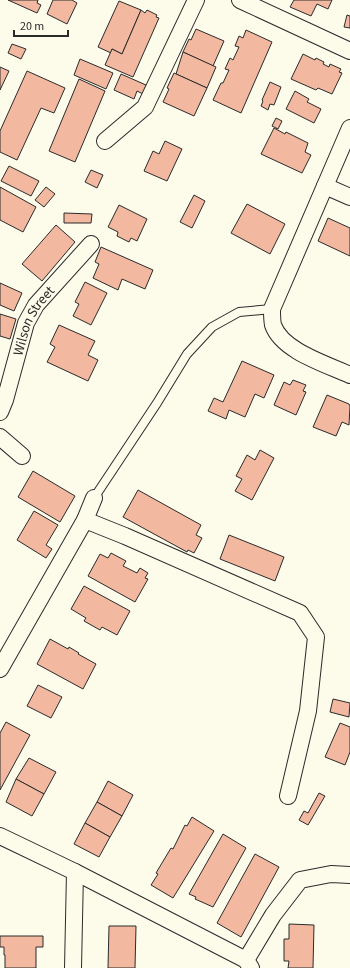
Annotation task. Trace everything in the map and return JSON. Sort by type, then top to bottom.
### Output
[{"type":"street","points":[[105,141],[145,107],[196,0]]},
{"type":"street","points":[[240,0],[350,51]]},
{"type":"street","points":[[350,128],[272,309],[273,324],[281,339],[295,350],[350,375]]},
{"type":"street","points":[[325,186],[350,197]]},
{"type":"street","name":"Wilson Street","points":[[0,412],[5,400],[26,323],[36,305],[91,244]]},
{"type":"street","points":[[0,437],[22,456]]},
{"type":"street","points":[[0,669],[85,520],[94,498]]},
{"type":"street","points":[[85,520],[300,613],[316,637],[308,711],[288,796]]},
{"type":"street","points":[[0,836],[75,872],[249,964],[273,915],[300,880],[331,874],[350,875]]},
{"type":"street","points":[[73,968],[75,872]]},
{"type":"lane","points":[[94,498],[157,403],[187,354],[212,327],[239,312],[272,309]]},
{"type":"building","points":[[8,0],[38,0],[37,3],[41,5],[37,13]]},
{"type":"building","points":[[53,0],[72,0],[77,3],[67,24],[47,14]]},
{"type":"building","points":[[294,0],[332,0],[328,9],[317,4],[311,16],[290,7]]},
{"type":"building","points":[[119,1],[141,10],[122,54],[112,49],[111,53],[98,47]]},
{"type":"building","points":[[141,10],[145,13],[147,10],[157,15],[156,17],[159,18],[133,77],[105,65],[112,49],[122,54]]},
{"type":"building","points":[[347,15],[350,16],[350,28],[344,27]]},
{"type":"building","points":[[196,29],[224,41],[213,66],[183,52]]},
{"type":"building","points":[[246,30],[272,42],[241,113],[213,100],[229,70],[225,69],[230,58],[233,60],[239,47],[235,46],[239,36],[243,38]]},
{"type":"building","points":[[12,44],[26,49],[21,59],[8,53]]},
{"type":"building","points":[[183,52],[216,67],[207,88],[176,74]]},
{"type":"building","points":[[303,54],[315,60],[316,58],[324,62],[323,64],[329,67],[330,64],[341,69],[339,72],[342,73],[332,94],[318,88],[316,90],[291,79]]},
{"type":"building","points":[[80,59],[113,73],[106,89],[74,75]]},
{"type":"building","points":[[0,67],[9,71],[0,90]]},
{"type":"building","points":[[27,71],[65,88],[54,113],[41,108],[17,160],[0,152],[0,131]]},
{"type":"building","points":[[174,73],[207,88],[194,116],[163,102],[169,89],[167,88]]},
{"type":"building","points":[[121,74],[146,85],[143,94],[137,91],[134,99],[114,90]]},
{"type":"building","points":[[79,79],[105,91],[75,162],[49,151]]},
{"type":"building","points":[[270,82],[281,87],[274,105],[270,104],[268,110],[261,106]]},
{"type":"building","points":[[295,91],[309,99],[307,102],[321,109],[314,123],[286,109]]},
{"type":"building","points":[[276,118],[282,121],[278,129],[272,126]]},
{"type":"building","points":[[274,128],[308,143],[305,152],[311,155],[302,173],[261,154]]},
{"type":"building","points":[[165,141],[182,149],[167,181],[144,171],[153,151],[159,154]]},
{"type":"building","points":[[9,166],[39,181],[31,196],[1,181]]},
{"type":"building","points":[[91,170],[103,175],[97,188],[85,182]]},
{"type":"building","points":[[0,187],[36,207],[23,232],[0,220]]},
{"type":"building","points":[[46,187],[55,194],[44,207],[35,200]]},
{"type":"building","points":[[194,195],[205,201],[192,228],[180,222]]},
{"type":"building","points":[[247,204],[285,224],[270,254],[231,233]]},
{"type":"building","points":[[119,205],[147,219],[137,241],[131,238],[129,242],[117,236],[118,232],[108,227]]},
{"type":"building","points":[[64,213],[92,214],[91,223],[64,223]]},
{"type":"building","points":[[328,218],[350,228],[350,256],[318,241]]},
{"type":"building","points":[[56,225],[75,242],[42,281],[22,264]]},
{"type":"building","points":[[101,247],[153,270],[145,289],[122,279],[118,290],[93,278],[99,264],[95,262]]},
{"type":"building","points":[[85,282],[107,293],[91,325],[73,316],[79,304],[75,302]]},
{"type":"building","points":[[0,283],[22,293],[14,311],[0,305]]},
{"type":"building","points":[[0,314],[16,319],[10,339],[0,336]]},
{"type":"building","points":[[59,325],[95,341],[88,355],[98,360],[88,381],[47,362],[55,347],[50,344]]},
{"type":"building","points":[[242,361],[274,375],[264,398],[255,394],[245,417],[229,410],[226,419],[208,411],[214,398],[223,402]]},
{"type":"building","points":[[293,380],[306,385],[303,391],[306,392],[296,415],[274,405],[284,382],[290,385]]},
{"type":"building","points":[[327,395],[349,404],[350,406],[349,425],[342,422],[336,436],[313,427]]},
{"type":"building","points":[[260,450],[274,458],[252,500],[235,491],[242,479],[236,476],[247,455],[255,460]]},
{"type":"building","points":[[33,471],[75,496],[60,522],[18,497]]},
{"type":"building","points":[[138,490],[201,525],[196,535],[202,538],[194,553],[188,550],[187,552],[123,517]]},
{"type":"building","points":[[34,511],[58,525],[46,545],[52,549],[46,558],[17,540]]},
{"type":"building","points":[[229,535],[284,557],[275,581],[220,559]]},
{"type":"building","points":[[111,553],[126,561],[123,566],[137,573],[140,568],[148,573],[145,578],[148,579],[135,602],[88,576],[100,554],[108,558]]},
{"type":"building","points":[[84,586],[130,611],[117,635],[102,627],[100,630],[84,621],[86,618],[71,609]]},
{"type":"building","points":[[50,639],[68,649],[69,647],[96,664],[83,689],[37,664]]},
{"type":"building","points":[[38,685],[62,697],[51,718],[27,706]]},
{"type":"building","points":[[333,699],[350,703],[349,717],[330,712]]},
{"type":"building","points":[[6,722],[30,735],[0,790],[0,733]]},
{"type":"building","points":[[340,723],[350,727],[350,752],[345,765],[325,757]]},
{"type":"building","points":[[29,758],[56,772],[44,794],[16,779]]},
{"type":"building","points":[[16,779],[44,794],[32,816],[6,802]]},
{"type":"building","points":[[108,781],[133,795],[122,816],[97,802]]},
{"type":"building","points":[[319,793],[325,796],[308,825],[299,820],[304,811],[308,813]]},
{"type":"building","points":[[97,802],[122,816],[110,837],[85,823]]},
{"type":"building","points":[[192,817],[214,831],[173,898],[151,885],[158,874],[156,873],[171,848],[173,849],[185,825],[187,826]]},
{"type":"building","points":[[85,823],[110,837],[99,857],[74,844]]},
{"type":"building","points":[[223,834],[246,848],[213,907],[195,899],[196,897],[189,894]]},
{"type":"building","points":[[255,854],[279,867],[241,937],[217,923]]},
{"type":"building","points":[[289,924],[314,925],[313,968],[288,968],[289,961],[284,961],[284,939],[289,939]]},
{"type":"building","points":[[109,926],[136,926],[135,968],[108,968]]},
{"type":"building","points":[[0,936],[43,936],[43,947],[36,947],[36,968],[5,968],[4,947],[0,947]]}]
